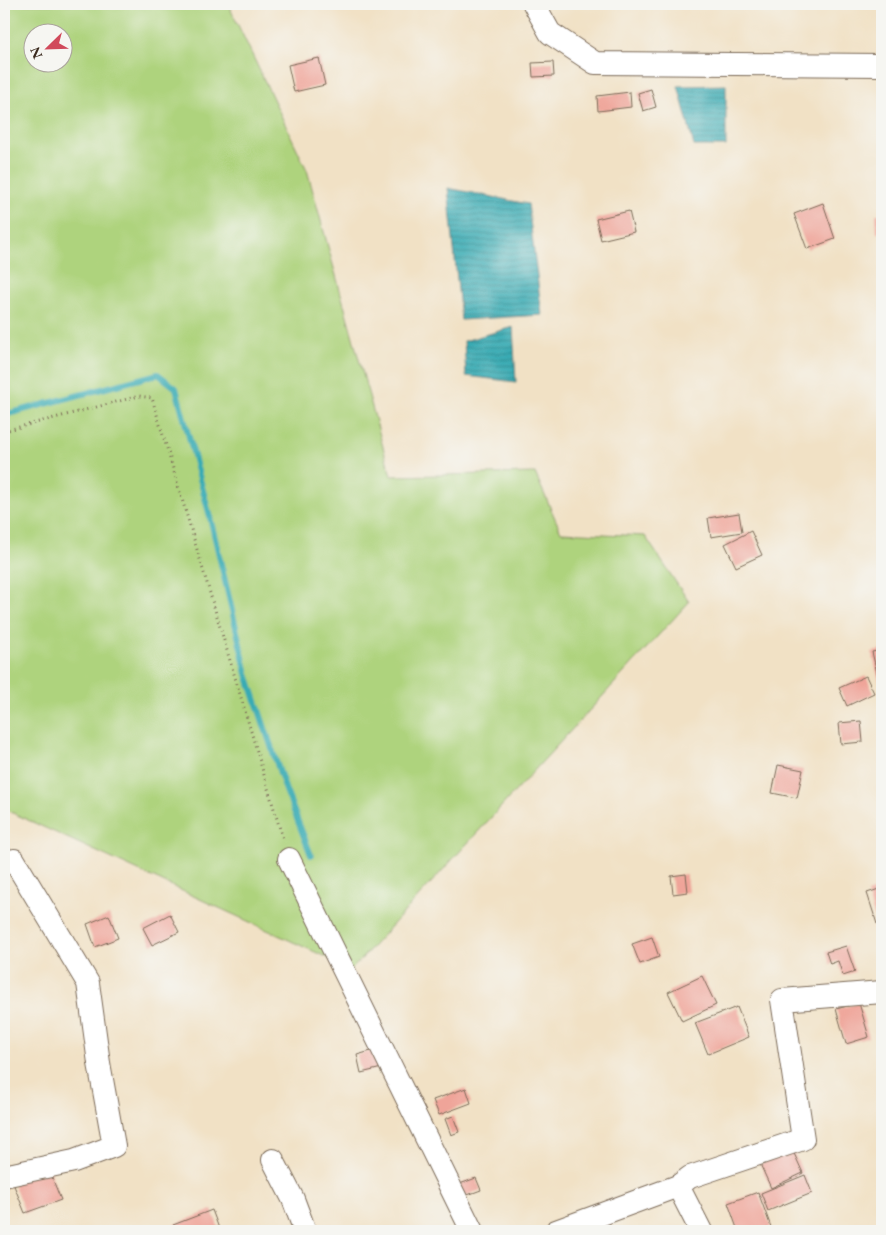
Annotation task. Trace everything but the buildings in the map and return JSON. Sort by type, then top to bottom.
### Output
[{"type":"street","points":[[534,4],[550,33],[595,63],[882,65]]},
{"type":"street","points":[[289,859],[472,1231]]},
{"type":"street","points":[[4,1176],[74,1161],[114,1146],[99,1063],[88,983],[14,860]]},
{"type":"street","points":[[556,1231],[678,1186],[690,1177],[803,1138],[782,1000],[882,992]]},
{"type":"street","points":[[273,1160],[293,1199],[305,1231]]},
{"type":"street","points":[[678,1186],[701,1231]]},
{"type":"path","points":[[4,431],[139,396],[152,398],[289,859]]},
{"type":"green space","points":[[4,4],[228,4],[307,170],[391,476],[535,473],[561,532],[645,536],[689,602],[352,969],[4,809]]},
{"type":"water","points":[[726,85],[726,146],[694,146],[678,86]]},
{"type":"water","points":[[448,188],[528,204],[542,315],[461,320]]},
{"type":"water","points":[[513,327],[516,382],[466,376],[464,341]]},
{"type":"waterway","points":[[4,415],[158,374],[176,388],[209,513],[247,674],[285,788],[311,855]]}]
